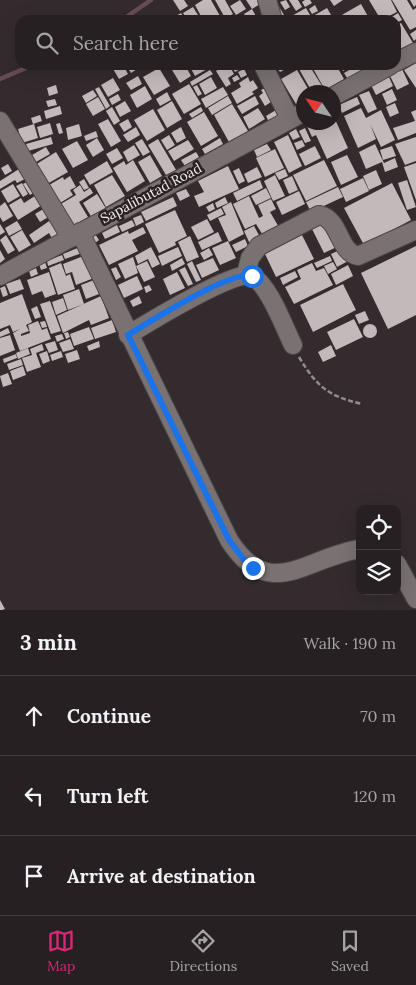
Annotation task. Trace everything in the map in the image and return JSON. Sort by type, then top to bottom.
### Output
[{"type":"street","points":[[267,0],[272,15]]},
{"type":"street","points":[[401,60],[416,52]]},
{"type":"street","points":[[266,70],[296,114]]},
{"type":"street","points":[[341,92],[382,70]]},
{"type":"street","name":"Sapalibutad Road","points":[[0,276],[296,117]]},
{"type":"street","points":[[0,121],[75,234],[128,335],[229,540],[245,561],[265,572],[287,572],[334,555],[356,550]]},
{"type":"street","points":[[246,274],[250,258],[259,246],[319,215],[329,218],[350,252],[358,256],[416,230]]},
{"type":"street","points":[[128,335],[221,282],[246,274],[252,276],[263,287],[293,345]]},
{"type":"street","points":[[401,571],[416,599]]},
{"type":"path","points":[[293,345],[317,384],[333,396],[362,404]]},
{"type":"building","points":[[173,0],[184,0],[188,6],[180,11]]},
{"type":"building","points":[[203,0],[211,0],[219,15],[200,15],[195,5]]},
{"type":"building","points":[[215,0],[225,0],[233,14],[223,15]]},
{"type":"building","points":[[240,0],[246,9],[236,15],[230,6]]},
{"type":"building","points":[[246,0],[257,0],[260,4],[252,9]]},
{"type":"building","points":[[275,0],[284,15],[277,15]]},
{"type":"building","points":[[286,0],[290,7],[285,10],[280,2]]},
{"type":"building","points":[[289,0],[298,0],[302,7],[296,11]]},
{"type":"building","points":[[310,0],[312,3],[305,7],[302,2]]},
{"type":"building","points":[[330,0],[343,0],[334,6]]},
{"type":"building","points":[[369,0],[391,0],[397,12],[391,15],[378,15]]},
{"type":"building","points":[[392,0],[407,0],[413,10],[416,8],[416,27],[410,30]]},
{"type":"building","points":[[410,0],[416,0],[414,7]]},
{"type":"building","points":[[361,4],[367,15],[342,15]]},
{"type":"building","points":[[315,5],[318,11],[312,14],[309,9]]},
{"type":"building","points":[[193,7],[198,15],[184,15],[183,13]]},
{"type":"building","points":[[306,8],[310,15],[293,15]]},
{"type":"building","points":[[327,8],[331,15],[315,15]]},
{"type":"building","points":[[252,9],[255,15],[245,15]]},
{"type":"building","points":[[401,23],[413,43],[401,50]]},
{"type":"building","points":[[416,30],[416,39],[414,41],[410,34]]},
{"type":"building","points":[[416,63],[416,88],[404,70]]},
{"type":"building","points":[[114,70],[126,70],[128,74],[119,79]]},
{"type":"building","points":[[155,70],[160,70],[170,86],[154,95],[143,77]]},
{"type":"building","points":[[172,70],[188,70],[191,76],[180,83]]},
{"type":"building","points":[[192,70],[206,70],[195,76]]},
{"type":"building","points":[[210,70],[213,74],[192,86],[190,82]]},
{"type":"building","points":[[232,70],[234,74],[228,78],[231,84],[226,87],[216,71]]},
{"type":"building","points":[[244,70],[247,75],[241,78],[238,72]]},
{"type":"building","points":[[297,70],[306,85],[296,85],[296,104],[281,79]]},
{"type":"building","points":[[300,70],[312,70],[321,85],[308,85]]},
{"type":"building","points":[[314,70],[339,70],[344,79],[334,85],[322,85]]},
{"type":"building","points":[[349,70],[364,70],[365,72],[349,81],[344,73]]},
{"type":"building","points":[[401,70],[409,84],[397,90],[390,76]]},
{"type":"building","points":[[237,75],[240,79],[234,82],[232,78]]},
{"type":"building","points":[[138,76],[142,84],[131,90],[126,83]]},
{"type":"building","points":[[211,77],[217,88],[205,95],[199,84]]},
{"type":"building","points":[[248,77],[250,82],[253,80],[258,88],[252,92],[254,94],[237,104],[231,93],[241,87],[239,83]]},
{"type":"building","points":[[389,77],[393,86],[376,95],[371,85]]},
{"type":"building","points":[[113,78],[120,90],[108,97],[101,85]]},
{"type":"building","points":[[189,84],[201,104],[184,114],[172,94]]},
{"type":"building","points":[[56,85],[58,93],[49,96],[47,88]]},
{"type":"building","points":[[197,85],[202,94],[198,96],[193,87]]},
{"type":"building","points":[[145,86],[152,99],[137,108],[130,95]]},
{"type":"building","points":[[99,87],[110,106],[106,109],[95,89]]},
{"type":"building","points":[[223,87],[228,95],[206,108],[201,99]]},
{"type":"building","points":[[267,87],[276,103],[272,105],[271,102],[265,106],[259,96],[263,93],[261,90]]},
{"type":"building","points":[[392,89],[397,100],[387,105],[382,94]]},
{"type":"building","points":[[93,90],[97,96],[86,103],[82,96]]},
{"type":"building","points":[[369,91],[377,109],[368,113],[359,95]]},
{"type":"building","points":[[167,92],[171,100],[160,106],[156,99]]},
{"type":"building","points":[[118,94],[121,100],[112,105],[109,99]]},
{"type":"building","points":[[228,96],[232,103],[212,115],[208,108]]},
{"type":"building","points":[[255,96],[259,104],[242,114],[237,106]]},
{"type":"building","points":[[98,97],[105,109],[93,116],[86,104]]},
{"type":"building","points":[[357,97],[360,104],[342,113],[341,104]]},
{"type":"building","points":[[55,99],[57,105],[48,107],[46,101]]},
{"type":"building","points":[[125,101],[131,111],[120,117],[115,107]]},
{"type":"building","points":[[172,101],[182,119],[167,128],[157,110]]},
{"type":"building","points":[[395,103],[399,113],[390,117],[386,107]]},
{"type":"building","points":[[232,104],[248,131],[229,142],[214,115]]},
{"type":"building","points":[[60,106],[62,114],[46,119],[44,111]]},
{"type":"building","points":[[112,107],[120,121],[114,125],[106,111]]},
{"type":"building","points":[[201,107],[203,111],[192,118],[189,114]]},
{"type":"building","points":[[281,107],[284,113],[269,122],[266,116]]},
{"type":"building","points":[[258,108],[265,119],[249,129],[243,117]]},
{"type":"building","points":[[361,108],[366,118],[381,110],[395,140],[381,147],[370,124],[376,139],[358,148],[344,116]]},
{"type":"building","points":[[153,109],[165,130],[147,141],[134,120]]},
{"type":"building","points":[[416,110],[416,133],[398,140],[393,128],[415,121],[411,112]]},
{"type":"building","points":[[204,112],[218,136],[201,146],[187,122]]},
{"type":"building","points":[[40,115],[42,121],[33,124],[31,118]]},
{"type":"building","points":[[108,119],[121,141],[111,147],[98,124]]},
{"type":"building","points":[[128,119],[132,127],[124,132],[119,124]]},
{"type":"building","points":[[50,123],[53,134],[40,138],[37,127]]},
{"type":"building","points":[[60,123],[63,133],[59,134],[56,124]]},
{"type":"building","points":[[34,124],[38,138],[22,143],[18,129]]},
{"type":"building","points":[[79,124],[82,136],[68,140],[66,128]]},
{"type":"building","points":[[136,127],[140,135],[128,142],[123,135]]},
{"type":"building","points":[[181,127],[186,138],[177,143],[171,133]]},
{"type":"building","points":[[296,129],[300,137],[293,140],[289,133]]},
{"type":"building","points":[[306,130],[311,141],[305,143],[299,131]]},
{"type":"building","points":[[309,130],[340,130],[348,148],[327,159],[316,135],[312,137]]},
{"type":"building","points":[[96,131],[98,137],[86,141],[84,136]]},
{"type":"building","points":[[169,135],[175,145],[167,150],[161,140]]},
{"type":"building","points":[[288,135],[302,166],[289,173],[274,142]]},
{"type":"building","points":[[51,137],[53,144],[28,151],[26,144]]},
{"type":"building","points":[[416,137],[416,161],[405,165],[395,144]]},
{"type":"building","points":[[97,138],[104,150],[93,157],[86,145]]},
{"type":"building","points":[[220,138],[223,144],[205,154],[202,149]]},
{"type":"building","points":[[142,139],[150,152],[143,156],[135,143]]},
{"type":"building","points":[[158,139],[176,170],[166,175],[148,145]]},
{"type":"building","points":[[188,140],[194,149],[174,161],[168,151]]},
{"type":"building","points":[[302,140],[305,146],[297,150],[294,143]]},
{"type":"building","points":[[77,141],[88,160],[73,168],[62,149]]},
{"type":"building","points":[[267,144],[271,150],[257,157],[254,150]]},
{"type":"building","points":[[375,144],[384,163],[395,158],[398,167],[385,172],[382,162],[366,169],[359,152]]},
{"type":"building","points":[[134,145],[140,155],[128,162],[123,152]]},
{"type":"building","points":[[315,146],[321,158],[305,166],[299,154]]},
{"type":"building","points":[[392,146],[396,156],[383,160],[380,150]]},
{"type":"building","points":[[46,147],[50,154],[36,162],[32,155]]},
{"type":"building","points":[[117,148],[123,158],[112,164],[106,154]]},
{"type":"building","points":[[275,149],[284,168],[265,177],[256,158]]},
{"type":"building","points":[[56,152],[68,172],[47,184],[35,165]]},
{"type":"building","points":[[196,152],[199,157],[185,166],[181,160]]},
{"type":"building","points":[[150,155],[162,176],[150,183],[138,162]]},
{"type":"building","points":[[347,155],[358,177],[341,185],[331,162]]},
{"type":"building","points":[[133,160],[145,181],[127,192],[113,168],[124,161],[126,165]]},
{"type":"building","points":[[324,160],[337,186],[306,201],[293,175]]},
{"type":"building","points":[[107,161],[113,172],[90,185],[84,175]]},
{"type":"building","points":[[416,163],[416,200],[404,167]]},
{"type":"building","points":[[8,164],[12,171],[5,175],[1,168]]},
{"type":"building","points":[[228,166],[239,189],[199,207],[194,196],[204,192],[198,181]]},
{"type":"building","points":[[257,167],[262,177],[248,183],[244,174]]},
{"type":"building","points":[[239,168],[245,181],[239,184],[233,171]]},
{"type":"building","points":[[19,169],[25,179],[17,183],[15,180],[0,189],[0,181]]},
{"type":"building","points":[[285,169],[288,176],[279,180],[275,173]]},
{"type":"building","points":[[376,170],[382,184],[369,190],[363,176]]},
{"type":"building","points":[[112,175],[125,196],[106,207],[94,185]]},
{"type":"building","points":[[275,175],[285,196],[273,201],[264,181]]},
{"type":"building","points":[[70,176],[76,187],[70,190],[73,195],[60,203],[49,185],[63,177],[64,180]]},
{"type":"building","points":[[292,176],[298,190],[289,194],[283,180]]},
{"type":"building","points":[[363,178],[369,191],[346,202],[340,189]]},
{"type":"building","points":[[84,179],[89,188],[84,190],[79,182]]},
{"type":"building","points":[[260,180],[263,188],[237,201],[233,193]]},
{"type":"building","points":[[407,180],[416,207],[407,210],[398,183]]},
{"type":"building","points":[[29,181],[39,189],[30,195],[23,184]]},
{"type":"building","points":[[22,183],[28,194],[23,197],[16,186]]},
{"type":"building","points":[[392,183],[411,220],[364,245],[344,208]]},
{"type":"building","points":[[13,184],[20,196],[8,203],[1,191]]},
{"type":"building","points":[[80,185],[84,192],[90,188],[93,193],[79,202],[88,217],[71,227],[59,205],[76,195],[73,190]]},
{"type":"building","points":[[338,187],[343,197],[311,212],[306,202]]},
{"type":"building","points":[[266,188],[271,198],[256,205],[251,196]]},
{"type":"building","points":[[186,189],[190,196],[180,201],[176,193]]},
{"type":"building","points":[[299,191],[305,204],[282,215],[276,202]]},
{"type":"building","points":[[41,192],[47,202],[18,220],[9,205],[21,198],[24,203]]},
{"type":"building","points":[[97,194],[107,210],[92,218],[83,203]]},
{"type":"building","points":[[249,196],[259,218],[263,216],[258,205],[271,199],[276,209],[270,212],[280,229],[264,237],[256,224],[245,229],[233,204]]},
{"type":"building","points":[[173,197],[177,206],[146,221],[141,212]]},
{"type":"building","points":[[225,197],[228,203],[217,208],[215,203]]},
{"type":"building","points":[[5,202],[13,216],[3,222],[0,217],[0,206]]},
{"type":"building","points":[[231,202],[244,234],[229,242],[218,218],[226,215],[222,207]]},
{"type":"building","points":[[213,203],[215,209],[209,212],[206,207]]},
{"type":"building","points":[[45,208],[50,216],[40,222],[35,214]]},
{"type":"building","points":[[221,208],[224,214],[210,221],[207,215]]},
{"type":"building","points":[[175,210],[187,236],[175,242],[176,245],[159,253],[145,224]]},
{"type":"building","points":[[141,215],[144,222],[136,226],[133,218]]},
{"type":"building","points":[[55,217],[64,233],[53,240],[49,233],[34,243],[29,235]]},
{"type":"building","points":[[207,219],[214,232],[198,240],[191,227]]},
{"type":"building","points":[[132,220],[135,226],[122,232],[119,226]]},
{"type":"building","points":[[329,220],[341,245],[324,253],[312,229]]},
{"type":"building","points":[[17,221],[22,229],[9,236],[5,228]]},
{"type":"building","points":[[0,224],[5,232],[0,235]]},
{"type":"building","points":[[117,225],[120,232],[105,239],[102,233]]},
{"type":"building","points":[[254,226],[261,239],[250,244],[244,231]]},
{"type":"building","points":[[143,227],[146,233],[132,240],[138,251],[109,265],[99,245],[128,231],[129,234]]},
{"type":"building","points":[[22,230],[31,245],[19,252],[10,237]]},
{"type":"building","points":[[218,232],[222,241],[202,250],[198,242]]},
{"type":"building","points":[[95,234],[99,240],[95,243],[91,236]]},
{"type":"building","points":[[6,235],[15,250],[8,254],[0,240]]},
{"type":"building","points":[[302,235],[314,259],[276,277],[265,254]]},
{"type":"building","points":[[190,236],[199,257],[187,262],[178,242]]},
{"type":"building","points":[[245,239],[248,246],[236,252],[232,245]]},
{"type":"building","points":[[228,241],[236,258],[220,265],[212,248]]},
{"type":"building","points":[[416,246],[416,315],[388,329],[361,273]]},
{"type":"building","points":[[80,247],[82,253],[65,259],[63,254]]},
{"type":"building","points":[[151,247],[160,264],[152,268],[148,259],[138,264],[135,256]]},
{"type":"building","points":[[178,247],[182,256],[162,266],[158,256]]},
{"type":"building","points":[[209,248],[213,255],[204,260],[200,253]]},
{"type":"building","points":[[344,248],[350,260],[337,267],[331,254]]},
{"type":"building","points":[[0,250],[5,259],[0,263]]},
{"type":"building","points":[[62,255],[64,260],[48,266],[47,261]]},
{"type":"building","points":[[86,255],[94,278],[76,285],[72,272],[66,274],[63,264]]},
{"type":"building","points":[[330,256],[332,261],[317,268],[314,263]]},
{"type":"building","points":[[133,257],[138,273],[125,279],[118,264]]},
{"type":"building","points":[[182,258],[185,264],[172,271],[170,265]]},
{"type":"building","points":[[213,258],[219,270],[202,278],[196,265]]},
{"type":"building","points":[[147,261],[155,277],[144,282],[136,266]]},
{"type":"building","points":[[192,261],[201,280],[196,282],[187,264]]},
{"type":"building","points":[[45,262],[47,268],[41,270],[39,264]]},
{"type":"building","points":[[333,262],[337,269],[328,274],[324,266]]},
{"type":"building","points":[[61,263],[66,276],[70,274],[75,289],[58,295],[49,268]]},
{"type":"building","points":[[312,263],[316,271],[324,268],[333,285],[294,304],[285,287],[301,279],[297,270]]},
{"type":"building","points":[[348,265],[353,276],[336,285],[331,274]]},
{"type":"building","points":[[116,267],[121,277],[116,280],[111,269]]},
{"type":"building","points":[[185,267],[193,284],[188,286],[179,270]]},
{"type":"building","points":[[36,268],[38,274],[31,277],[29,271]]},
{"type":"building","points":[[295,271],[298,277],[283,285],[280,278]]},
{"type":"building","points":[[49,272],[56,294],[45,298],[42,291],[32,295],[27,280]]},
{"type":"building","points":[[177,272],[185,288],[170,295],[163,279]]},
{"type":"building","points":[[137,276],[143,289],[124,298],[118,285]]},
{"type":"building","points":[[20,279],[24,289],[10,294],[6,284]]},
{"type":"building","points":[[94,280],[99,294],[86,299],[81,285]]},
{"type":"building","points":[[343,284],[356,310],[313,332],[300,305]]},
{"type":"building","points":[[149,285],[152,290],[146,293],[144,287]]},
{"type":"building","points":[[5,286],[8,295],[3,297],[0,288]]},
{"type":"building","points":[[79,289],[84,304],[68,310],[63,295]]},
{"type":"building","points":[[22,294],[32,322],[26,325],[29,331],[21,334],[21,336],[30,333],[28,325],[38,321],[42,330],[47,328],[51,339],[20,351],[13,333],[20,329],[13,332],[10,325],[0,329],[0,303]]},
{"type":"building","points":[[101,296],[109,318],[91,325],[89,320],[63,333],[57,316]]},
{"type":"building","points":[[139,296],[142,303],[133,307],[130,301]]},
{"type":"building","points":[[63,298],[67,310],[56,315],[52,302]]},
{"type":"building","points":[[50,301],[61,331],[51,334],[40,304]]},
{"type":"building","points":[[37,306],[41,317],[35,319],[31,309]]},
{"type":"building","points":[[365,311],[369,320],[359,324],[355,315]]},
{"type":"building","points":[[354,319],[363,337],[336,350],[327,332]]},
{"type":"building","points":[[112,320],[116,332],[95,339],[91,328]]},
{"type":"building","points":[[45,321],[47,327],[42,328],[40,322]]},
{"type":"building","points":[[370,324],[375,326],[377,331],[375,336],[370,338],[365,336],[363,331],[365,326]]},
{"type":"building","points":[[89,327],[94,339],[74,346],[70,334]]},
{"type":"building","points":[[8,328],[10,333],[0,337],[0,332]]},
{"type":"building","points":[[68,332],[70,337],[66,339],[64,333]]},
{"type":"building","points":[[62,334],[64,339],[57,342],[55,336]]},
{"type":"building","points":[[10,335],[15,350],[0,356],[0,338]]},
{"type":"building","points":[[70,339],[74,349],[63,352],[59,343]]},
{"type":"building","points":[[55,341],[58,350],[49,353],[45,344]]},
{"type":"building","points":[[99,341],[100,347],[89,351],[87,346]]},
{"type":"building","points":[[42,344],[44,350],[36,353],[41,367],[27,372],[22,358],[32,355],[30,349]]},
{"type":"building","points":[[331,345],[336,356],[323,362],[318,352]]},
{"type":"building","points":[[28,348],[30,354],[18,359],[16,353]]},
{"type":"building","points":[[77,350],[80,359],[68,363],[65,354]]},
{"type":"building","points":[[47,351],[50,361],[43,364],[39,354]]},
{"type":"building","points":[[61,351],[63,357],[52,361],[50,355]]},
{"type":"building","points":[[16,354],[17,358],[4,363],[3,359]]},
{"type":"building","points":[[21,359],[23,365],[9,370],[7,364]]},
{"type":"building","points":[[23,366],[26,375],[13,380],[10,371]]},
{"type":"building","points":[[8,373],[12,384],[3,387],[0,376]]},
{"type":"building","points":[[0,600],[5,609],[0,610]]},
{"type":"waterway","points":[[129,15],[151,0]]},
{"type":"waterway","points":[[0,79],[21,70]]},
{"type":"route","points":[[252,276],[246,274],[221,282],[128,335],[229,540],[236,552],[253,568]]}]
